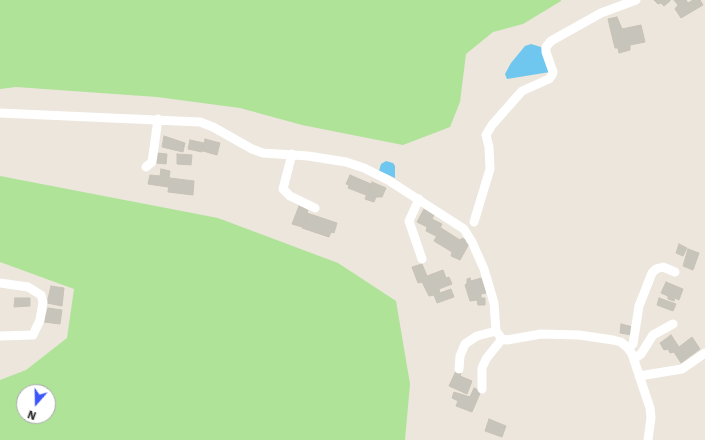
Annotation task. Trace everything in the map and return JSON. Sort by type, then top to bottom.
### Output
[{"type":"street","points":[[474,222],[490,169],[489,147],[486,135],[492,125],[522,91],[549,79],[552,75],[553,72],[546,52],[546,47],[551,42],[601,13],[636,0]]},
{"type":"street","points":[[0,114],[158,119],[200,122],[213,127],[252,149],[263,153],[292,154],[346,162],[364,168],[388,180],[464,229],[472,242],[484,269],[494,303],[496,332],[502,339],[507,340],[540,334],[579,335],[621,342],[628,348],[634,359],[650,408],[652,418],[648,440]]},
{"type":"street","points":[[146,167],[152,162],[158,119]]},
{"type":"street","points":[[292,154],[283,189],[290,196],[315,208]]},
{"type":"street","points":[[419,199],[409,220],[422,259]]},
{"type":"street","points":[[628,348],[633,344],[639,306],[652,273],[656,268],[663,268],[675,272]]},
{"type":"street","points":[[0,283],[28,287],[41,295],[43,302],[40,320],[33,335],[0,336]]},
{"type":"street","points":[[634,359],[641,354],[653,335],[673,324]]},
{"type":"street","points":[[459,369],[460,356],[465,344],[477,336],[496,332]]},
{"type":"street","points":[[482,389],[482,368],[486,359],[502,339]]},
{"type":"street","points":[[639,376],[682,369],[705,353]]},
{"type":"green space","points":[[0,0],[561,1],[523,24],[493,32],[466,54],[460,102],[450,127],[403,145],[302,125],[240,108],[157,97],[16,87],[0,89]]},
{"type":"green space","points":[[0,176],[218,218],[338,263],[396,301],[410,384],[405,440],[0,440],[0,380],[26,370],[67,338],[74,289],[0,262]]},
{"type":"water","points":[[531,44],[541,47],[550,72],[507,79],[505,74],[511,63],[525,46]]},
{"type":"water","points":[[386,161],[393,163],[395,166],[395,178],[379,171],[381,164]]},
{"type":"building","points":[[654,0],[670,1],[664,6],[661,3],[658,4]]},
{"type":"building","points":[[674,0],[686,0],[688,3],[693,0],[700,0],[703,5],[681,18],[675,9],[678,5]]},
{"type":"building","points":[[617,17],[622,29],[641,25],[645,42],[630,45],[630,50],[619,53],[618,48],[615,48],[608,19]]},
{"type":"building","points":[[164,136],[185,143],[183,152],[162,147]]},
{"type":"building","points":[[205,139],[220,143],[217,155],[203,151]]},
{"type":"building","points":[[190,140],[204,143],[202,152],[188,149]]},
{"type":"building","points":[[157,153],[167,154],[166,164],[156,163]]},
{"type":"building","points":[[177,154],[192,155],[191,165],[177,164]]},
{"type":"building","points":[[161,169],[170,171],[168,187],[148,184],[150,175],[160,176]]},
{"type":"building","points":[[350,175],[371,184],[366,195],[348,188],[349,185],[346,184]]},
{"type":"building","points":[[170,178],[194,181],[193,195],[168,192]]},
{"type":"building","points":[[372,182],[386,188],[382,197],[376,197],[374,202],[365,199]]},
{"type":"building","points":[[299,206],[308,210],[302,227],[292,224]]},
{"type":"building","points":[[424,209],[434,215],[432,219],[442,224],[436,236],[426,231],[427,227],[417,222]]},
{"type":"building","points":[[307,213],[337,223],[334,233],[331,232],[329,237],[302,228]]},
{"type":"building","points":[[441,228],[460,240],[462,238],[466,240],[465,242],[469,244],[460,260],[451,256],[452,252],[434,241]]},
{"type":"building","points":[[679,244],[687,248],[683,256],[676,253]]},
{"type":"building","points":[[688,249],[699,253],[693,270],[683,266]]},
{"type":"building","points":[[422,264],[427,276],[443,270],[446,278],[449,277],[452,284],[439,289],[440,293],[451,289],[454,297],[437,303],[434,295],[429,296],[422,282],[418,283],[412,267]]},
{"type":"building","points":[[470,278],[471,281],[481,278],[486,293],[481,294],[481,298],[485,298],[485,305],[478,305],[477,300],[470,301],[465,285],[467,283],[467,279]]},
{"type":"building","points":[[666,282],[683,289],[679,300],[675,298],[674,301],[668,299],[668,296],[661,293]]},
{"type":"building","points":[[51,286],[64,288],[62,306],[47,303]]},
{"type":"building","points":[[15,298],[30,298],[30,306],[14,307]]},
{"type":"building","points":[[659,298],[676,304],[673,311],[657,305]]},
{"type":"building","points":[[48,308],[62,310],[60,324],[44,322]]},
{"type":"building","points":[[621,324],[633,327],[632,335],[620,333]]},
{"type":"building","points":[[671,335],[679,347],[692,337],[700,349],[681,363],[674,352],[670,353],[668,349],[664,350],[660,343]]},
{"type":"building","points":[[456,371],[461,373],[460,376],[472,381],[467,394],[449,386]]},
{"type":"building","points":[[474,388],[481,391],[472,412],[456,406],[458,401],[452,398],[454,392],[470,397]]},
{"type":"building","points":[[489,419],[506,426],[502,437],[485,431]]}]
